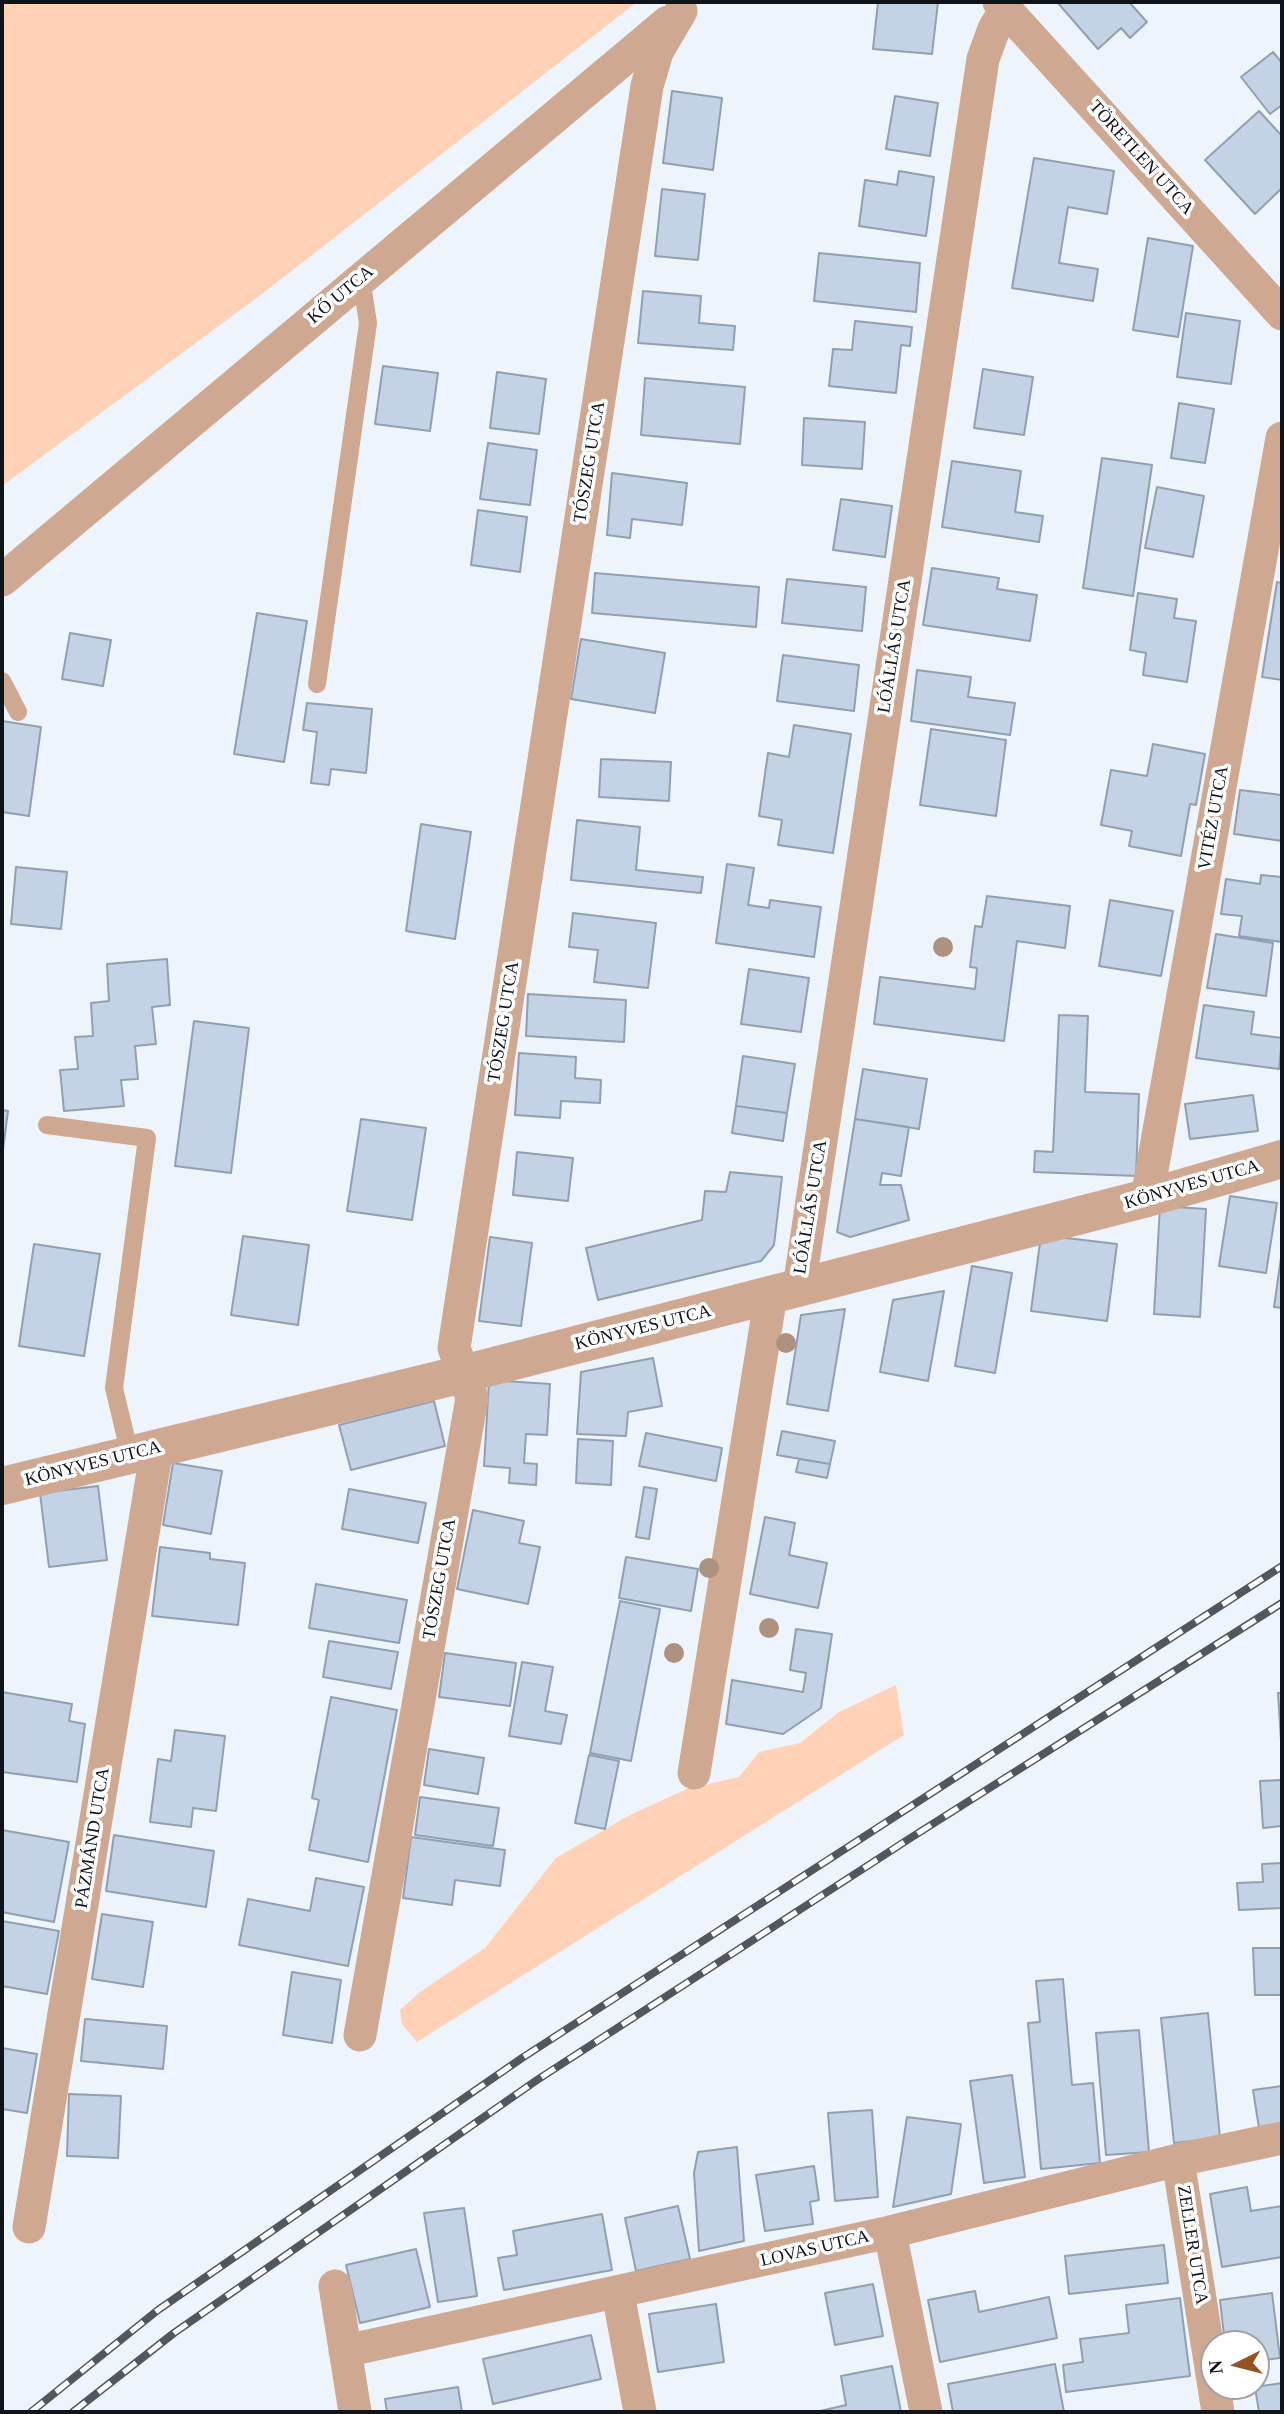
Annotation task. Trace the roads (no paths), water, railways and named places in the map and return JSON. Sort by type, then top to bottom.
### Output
[{"type":"street","name":"KŐ UTCA","points":[[2,580],[687,6]]},
{"type":"street","name":"TÓSZEG UTCA","points":[[360,2035],[472,1398],[454,1348],[647,86],[657,52],[687,6]]},
{"type":"street","name":"TÖRETLEN UTCA","points":[[1003,6],[1282,314]]},
{"type":"street","name":"LÓÁLLÁS UTCA","points":[[694,1773],[785,1292],[983,59],[1003,6]]},
{"type":"street","name":"VITÉZ UTCA","points":[[1147,1198],[1282,438]]},
{"type":"street","name":"KÖNYVES UTCA","points":[[2,1486],[463,1374],[785,1292],[1147,1198],[1282,1159]]},
{"type":"street","name":"PÁZMÁND UTCA","points":[[29,2227],[143,1452]]},
{"type":"street","name":"LOVAS UTCA","points":[[345,2351],[890,2232],[1178,2160],[1282,2138]]},
{"type":"street","name":"ZELLER UTCA","points":[[1178,2160],[1218,2412]]},
{"type":"street","points":[[890,2232],[926,2412]]},
{"type":"street","points":[[335,2286],[355,2412]]},
{"type":"street","points":[[618,2292],[640,2412]]},
{"type":"lane","points":[[317,684],[368,323],[361,278]]},
{"type":"lane","points":[[2,681],[18,712]]},
{"type":"lane","points":[[47,1125],[147,1138],[114,1388],[143,1452]]},
{"type":"railway","points":[[31,2412],[158,2310],[522,2058],[1282,1566]]},
{"type":"railway","points":[[73,2412],[174,2333],[537,2080],[912,1837],[1282,1603]]}]
